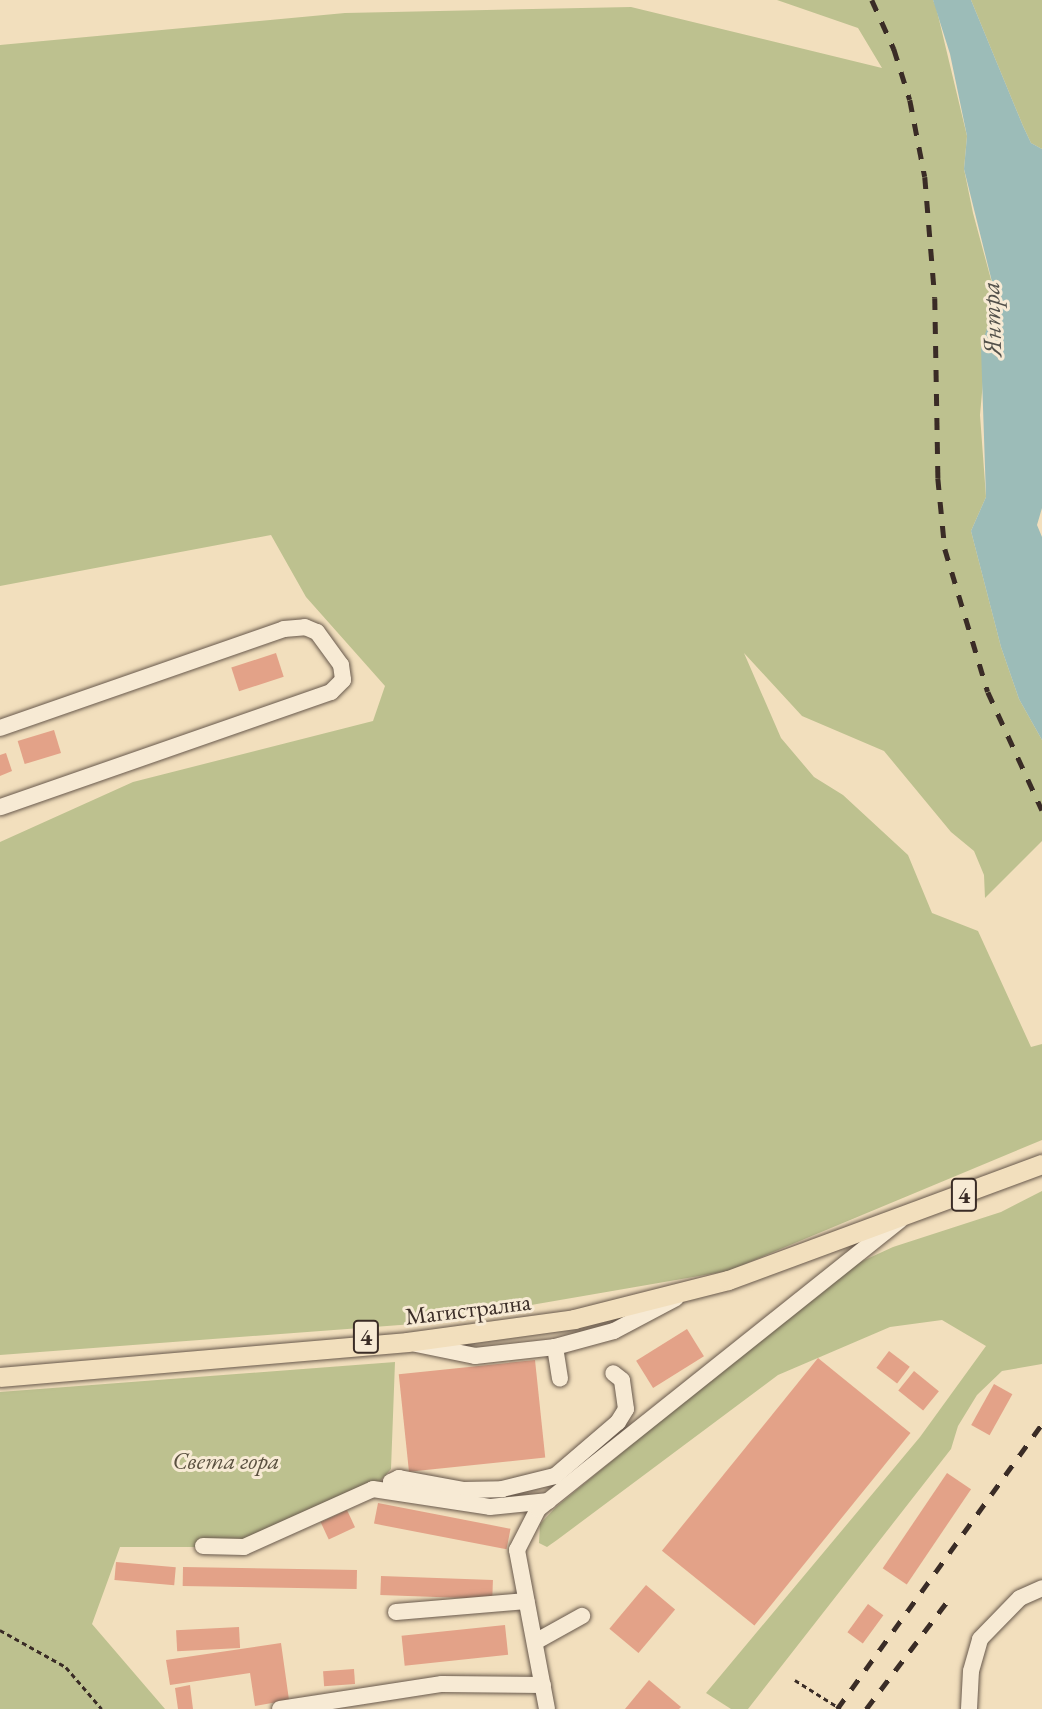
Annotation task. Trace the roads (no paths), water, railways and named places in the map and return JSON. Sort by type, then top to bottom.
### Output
[{"type":"main road","name":"Магистрална","points":[[0,1377],[407,1342],[574,1319],[728,1280],[1033,1168]]},
{"type":"main road","name":"Магистрална","points":[[0,1370],[497,1323],[728,1280]]},
{"type":"street","points":[[0,728],[284,629],[305,627],[317,632],[341,664],[343,680],[331,692],[0,807]]},
{"type":"street","points":[[547,1709],[517,1550],[538,1509],[902,1218]]},
{"type":"street","points":[[407,1342],[475,1356],[555,1347],[614,1331],[685,1293]]},
{"type":"street","points":[[555,1347],[560,1379]]},
{"type":"street","points":[[391,1492],[391,1482],[399,1478],[476,1490],[528,1485],[555,1476],[618,1422],[626,1409],[622,1380],[613,1373]]},
{"type":"street","points":[[203,1546],[244,1547],[373,1489],[490,1507],[549,1501]]},
{"type":"street","points":[[969,1709],[971,1671],[980,1639],[1020,1598],[1042,1588]]},
{"type":"street","points":[[396,1612],[527,1601]]},
{"type":"street","points":[[535,1642],[582,1616]]},
{"type":"street","points":[[279,1709],[442,1684],[543,1685]]},
{"type":"water","name":"Янтра","points":[[933,0],[971,0],[1031,143],[1042,149],[1042,508],[1037,525],[1042,537],[1042,740],[1019,699],[1001,647],[971,531],[986,497],[981,348],[996,298],[964,169],[967,136],[950,54]]},
{"type":"railway","points":[[872,0],[894,49],[910,100],[925,177],[935,298],[938,478],[945,549],[988,692],[1042,810]]},
{"type":"railway","points":[[837,1709],[1042,1424]]},
{"type":"railway","points":[[866,1709],[949,1599]]},
{"type":"park label","name":"Света гора","points":[[226,1461]]}]
